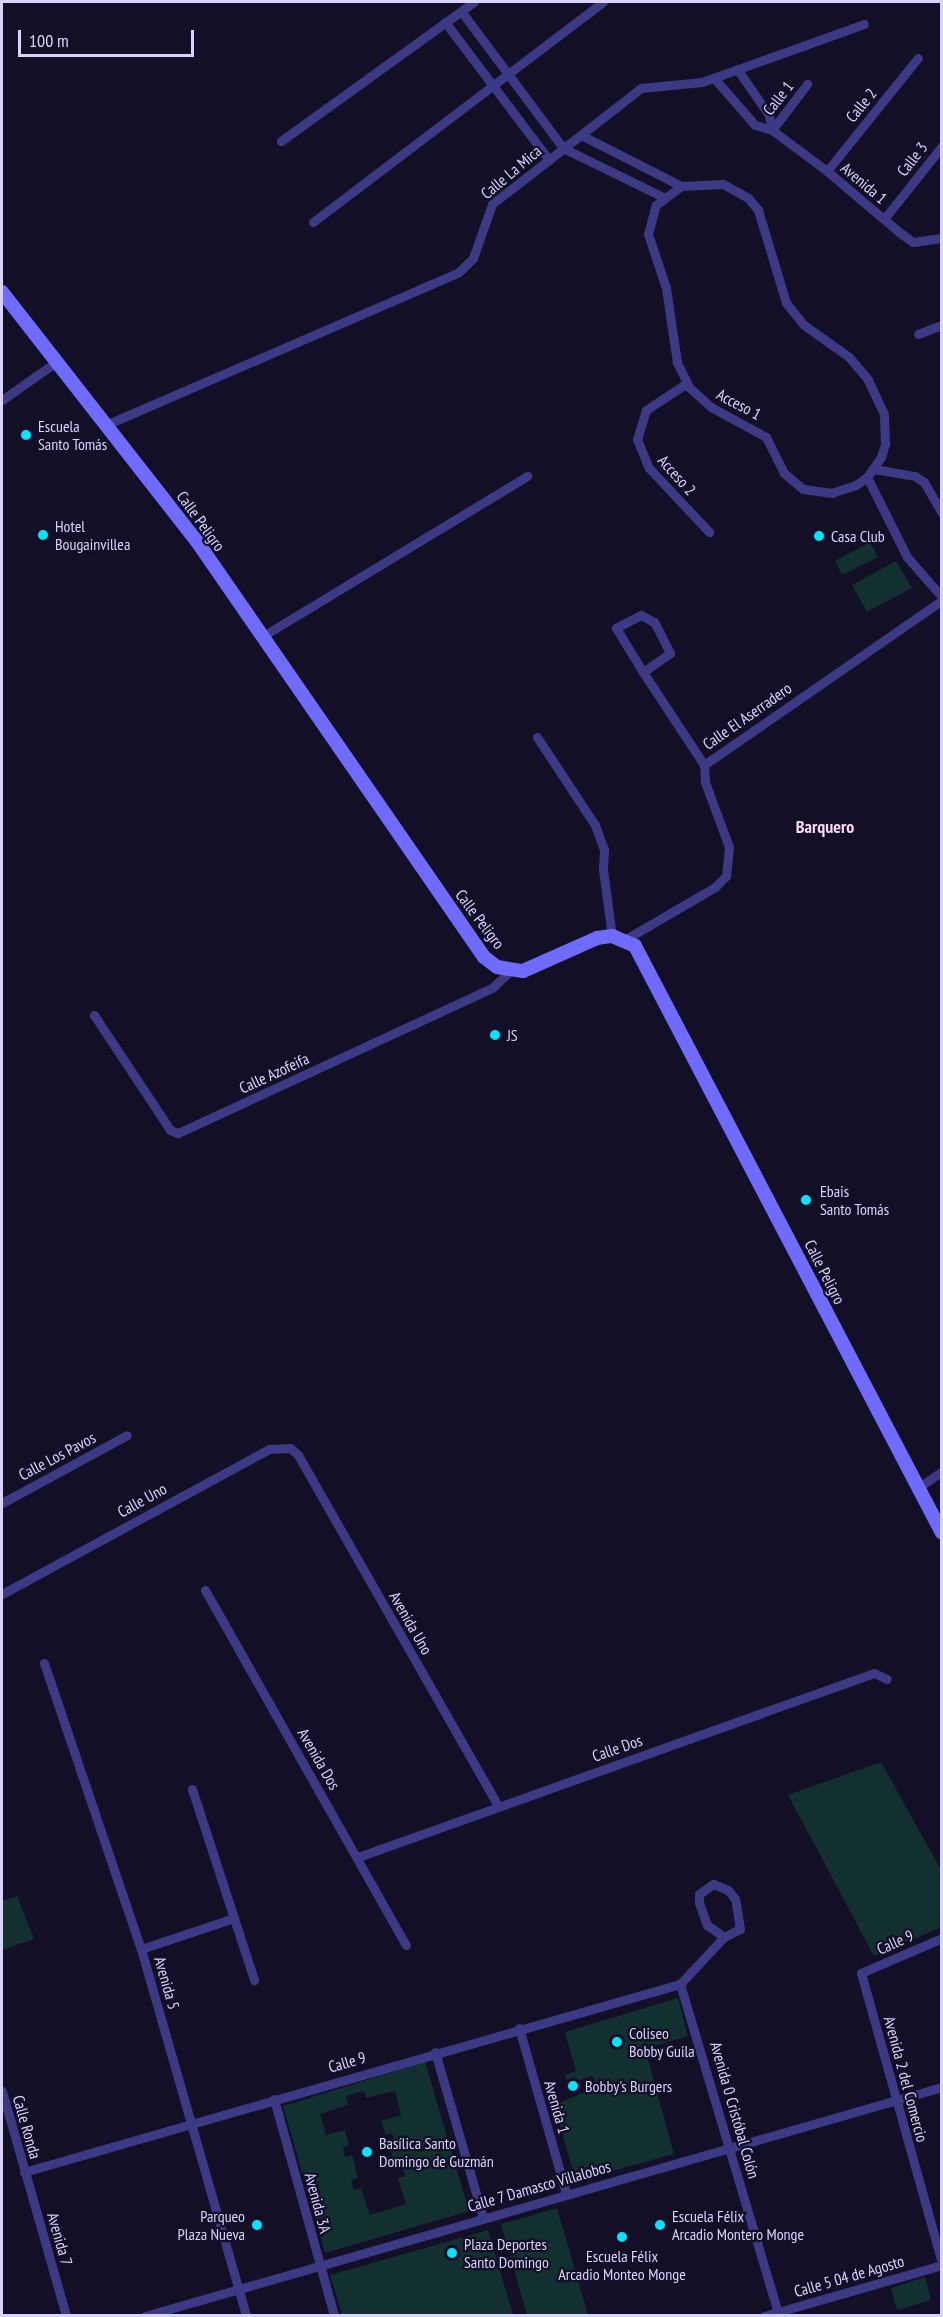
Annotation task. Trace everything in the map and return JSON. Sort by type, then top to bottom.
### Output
[{"type":"main road","name":"Calle Peligro","points":[[2,292],[108,424],[263,636],[479,950],[497,967],[509,972]]},
{"type":"main road","name":"Calle Peligro","points":[[619,937],[647,962],[942,1533]]},
{"type":"main road","points":[[509,972],[535,967],[584,942],[619,937]]},
{"type":"street","points":[[281,141],[474,2]]},
{"type":"street","points":[[313,222],[603,2]]},
{"type":"street","points":[[461,11],[563,148],[663,197]]},
{"type":"street","points":[[445,22],[549,160]]},
{"type":"street","name":"Calle La Mica","points":[[108,424],[459,272],[473,258],[492,204],[641,88],[714,78],[864,24]]},
{"type":"street","name":"Calle 2","points":[[827,171],[918,58]]},
{"type":"street","points":[[736,69],[769,115],[772,130]]},
{"type":"street","name":"Avenida 1","points":[[714,78],[755,125],[772,130],[827,171],[913,242],[942,238]]},
{"type":"street","name":"Calle 1","points":[[772,130],[807,84]]},
{"type":"street","name":"Acceso 1","points":[[581,135],[681,186]]},
{"type":"street","name":"Calle 3","points":[[884,219],[942,146]]},
{"type":"street","name":"Acceso 1","points":[[723,184],[748,198],[758,210],[786,303],[804,325],[849,357],[868,380],[880,406],[885,444],[874,469],[867,477],[832,493],[803,489],[784,473],[766,437],[711,407],[687,383],[677,362],[666,288],[649,243],[651,214],[663,197],[681,186],[723,184]]},
{"type":"street","points":[[918,334],[942,325]]},
{"type":"street","points":[[2,399],[56,362]]},
{"type":"street","name":"Acceso 2","points":[[687,383],[646,410],[637,439],[649,468],[710,532]]},
{"type":"street","points":[[874,469],[915,476],[924,482],[942,513]]},
{"type":"street","points":[[263,636],[527,476]]},
{"type":"street","points":[[867,477],[898,542],[942,599]]},
{"type":"street","name":"Calle El Aserradero","points":[[619,937],[715,887],[726,876],[729,847],[705,782],[704,765],[942,599]]},
{"type":"street","points":[[643,672],[670,652],[654,622],[640,615],[616,628],[643,672],[704,765]]},
{"type":"street","points":[[537,737],[595,825],[604,849],[603,870],[619,937]]},
{"type":"street","name":"Calle Azofeifa","points":[[94,1015],[170,1130],[178,1132],[492,988],[509,972]]},
{"type":"street","name":"Calle Los Pavos","points":[[2,1503],[128,1435]]},
{"type":"street","name":"Calle Uno","points":[[2,1594],[269,1449],[290,1448],[298,1455]]},
{"type":"street","name":"Avenida Uno","points":[[298,1455],[498,1806]]},
{"type":"street","points":[[918,1488],[942,1472]]},
{"type":"street","name":"Avenida Dos","points":[[205,1590],[406,1945]]},
{"type":"street","name":"Avenida 5","points":[[44,1663],[141,1949],[246,2316]]},
{"type":"street","name":"Calle Dos","points":[[358,1857],[873,1673],[887,1679]]},
{"type":"street","points":[[192,1789],[254,1980]]},
{"type":"street","points":[[680,1984],[724,1937],[740,1929],[741,1919],[728,1890],[713,1884],[699,1894],[699,1903],[708,1925],[724,1937]]},
{"type":"street","points":[[141,1949],[234,1918]]},
{"type":"street","name":"Calle 9","points":[[861,1973],[942,1938]]},
{"type":"street","name":"Avenida 2 del Comercio","points":[[861,1973],[942,2264]]},
{"type":"street","name":"Calle 9","points":[[24,2172],[435,2052],[680,1984]]},
{"type":"street","name":"Avenida 0 Cristóbal Colón","points":[[680,1984],[731,2147],[778,2314]]},
{"type":"street","name":"Avenida 1","points":[[519,2028],[566,2193]]},
{"type":"street","points":[[435,2052],[483,2217]]},
{"type":"street","name":"Calle 7 Damasco Villalobos","points":[[145,2316],[566,2193],[942,2087]]},
{"type":"street","name":"Calle Ronda","points":[[2,2091],[24,2172]]},
{"type":"street","name":"Avenida 3A","points":[[273,2099],[334,2316]]},
{"type":"street","name":"Avenida 7","points":[[24,2172],[66,2316]]},
{"type":"street","name":"Calle 5 04 de Agosto","points":[[764,2316],[778,2314],[942,2264]]},
{"type":"green space","points":[[870,542],[878,557],[842,575],[835,561]]},
{"type":"green space","points":[[896,561],[912,588],[867,612],[852,585]]},
{"type":"green space","points":[[881,1762],[941,1870],[942,1927],[874,1956],[788,1795]]},
{"type":"green space","points":[[17,1896],[34,1939],[2,1950],[2,1901]]},
{"type":"green space","points":[[678,1998],[688,2036],[645,2049],[674,2154],[576,2181],[554,2105],[594,2088],[595,2080],[592,2076],[568,2084],[565,2075],[576,2071],[565,2032]]},
{"type":"green space","points":[[425,2062],[469,2211],[325,2253],[283,2106]],"holes":[[[364,2091],[366,2098],[395,2091],[401,2115],[381,2121],[386,2135],[392,2133],[395,2144],[389,2146],[396,2168],[401,2166],[405,2176],[398,2178],[406,2204],[370,2215],[361,2188],[354,2190],[351,2181],[358,2178],[352,2155],[345,2157],[343,2148],[349,2145],[345,2130],[326,2135],[320,2114],[348,2105],[346,2096]]]},
{"type":"green space","points":[[557,2208],[588,2315],[527,2315],[501,2224]]},
{"type":"green space","name":"Plaza Deportes Santo Domingo","points":[[488,2230],[513,2315],[342,2315],[330,2275]]},
{"type":"green space","points":[[925,2277],[931,2300],[897,2310],[891,2288]]},
{"type":"place","name":"Escuela Santo Tomás","points":[[26,435]]},
{"type":"place","name":"Hotel Bougainvillea","points":[[43,535]]},
{"type":"place","name":"Casa Club","points":[[819,536]]},
{"type":"place","name":"JS","points":[[495,1035]]},
{"type":"place","name":"Ebais Santo Tomás","points":[[806,1200]]},
{"type":"place","name":"Coliseo Bobby Guila","points":[[617,2042]]},
{"type":"place","name":"Bobby's Burgers","points":[[573,2086]]},
{"type":"place","name":"Basílica Santo Domingo de Guzmán","points":[[367,2152]]},
{"type":"place","name":"Parqueo Plaza Nueva","points":[[257,2225]]},
{"type":"place","name":"Escuela Félix Arcadio Montero Monge","points":[[660,2225]]},
{"type":"place","name":"Escuela Félix Arcadio Monteo Monge","points":[[622,2237]]},
{"type":"place","name":"Plaza Deportes Santo Domingo","points":[[452,2253]]},
{"type":"district","name":"Barquero","points":[[825,827]]}]
